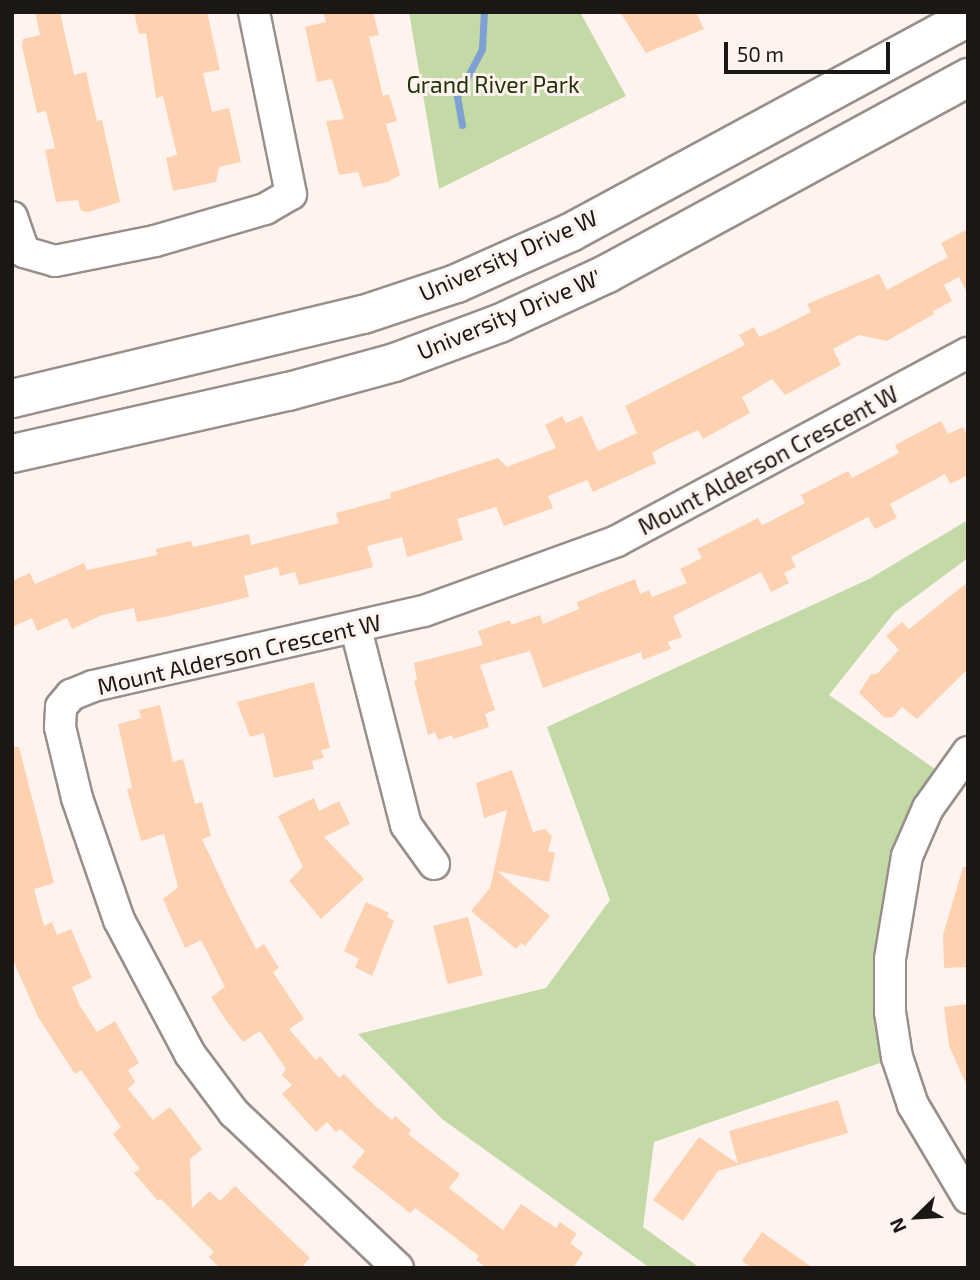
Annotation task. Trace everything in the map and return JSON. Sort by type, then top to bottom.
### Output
[{"type":"main road","name":"University Drive W","points":[[22,395],[363,313],[468,277],[570,232],[968,17]]},
{"type":"main road","points":[[862,133],[968,69]]},
{"type":"main road","name":"University Drive W'","points":[[12,453],[288,391],[394,362],[499,323],[607,273],[968,77]]},
{"type":"main road","points":[[12,416],[123,386],[213,350]]},
{"type":"street","points":[[12,217],[24,252],[55,261],[155,241],[265,209],[292,194],[254,12]]},
{"type":"street","name":"Mount Alderson Crescent W","points":[[381,1263],[234,1113],[190,1054],[120,920],[77,798],[60,727],[66,701],[93,686],[356,629],[489,589],[617,541],[968,352]]},
{"type":"street","points":[[356,629],[406,825],[434,864]]},
{"type":"street","points":[[968,752],[928,808],[907,856],[890,958],[890,1012],[897,1057],[914,1105],[968,1198]]},
{"type":"green space","name":"Grand River Park","points":[[409,12],[580,12],[626,96],[439,189]]},
{"type":"green space","points":[[968,520],[968,558],[895,612],[829,695],[948,778],[907,856],[897,1057],[654,1142],[643,1227],[700,1268],[650,1268],[442,1119],[358,1034],[546,988],[610,900],[547,727],[869,579]]},
{"type":"building","points":[[35,12],[60,12],[74,75],[86,72],[97,121],[102,120],[120,202],[88,212],[81,211],[78,200],[56,202],[45,150],[55,148],[46,111],[37,113],[22,46],[23,39],[40,35]]},
{"type":"building","points":[[134,12],[207,12],[220,70],[203,73],[212,112],[229,108],[241,162],[219,167],[216,182],[173,191],[166,158],[177,155],[163,96],[156,98],[146,33],[139,34]]},
{"type":"building","points":[[323,12],[373,12],[379,35],[369,37],[383,96],[389,94],[397,121],[386,124],[400,175],[388,182],[363,187],[358,172],[339,175],[326,121],[344,119],[332,79],[317,82],[305,27],[326,22]]},
{"type":"building","points":[[620,12],[696,12],[704,29],[646,53]]},
{"type":"building","points":[[968,229],[968,295],[959,277],[944,285],[952,301],[933,311],[934,314],[887,341],[859,335],[833,349],[841,365],[785,395],[772,379],[742,397],[750,413],[703,439],[698,430],[668,444],[652,453],[656,463],[593,492],[587,480],[548,496],[553,508],[504,526],[496,507],[457,519],[463,540],[407,557],[402,537],[367,546],[373,567],[346,574],[299,585],[295,572],[280,576],[278,567],[244,576],[249,597],[169,616],[137,622],[134,608],[102,615],[72,629],[67,618],[37,631],[32,618],[12,627],[12,581],[30,573],[35,584],[84,563],[87,570],[157,555],[156,549],[191,541],[193,547],[249,534],[251,545],[339,523],[336,513],[391,498],[390,493],[498,458],[507,467],[556,448],[545,425],[562,416],[566,423],[582,416],[598,451],[637,433],[625,406],[745,345],[739,335],[754,327],[759,337],[811,312],[807,304],[879,274],[887,290],[948,257],[941,243]]},
{"type":"building","points":[[941,421],[948,434],[963,427],[968,437],[968,475],[950,484],[945,474],[890,504],[897,518],[875,529],[868,517],[791,557],[796,567],[784,573],[789,583],[771,592],[761,572],[673,616],[682,637],[668,642],[671,649],[643,660],[641,652],[543,688],[530,651],[480,665],[495,710],[485,714],[489,727],[453,739],[452,735],[438,740],[435,732],[428,735],[414,681],[417,680],[414,663],[483,645],[478,631],[510,620],[511,625],[540,615],[543,624],[579,609],[577,602],[635,579],[640,594],[649,590],[652,597],[687,583],[680,569],[702,558],[697,549],[758,518],[762,525],[769,522],[805,503],[801,495],[848,471],[852,478],[899,453],[895,445]]},
{"type":"building","points":[[968,582],[968,669],[917,719],[902,707],[893,717],[885,718],[859,693],[871,674],[877,674],[899,650],[886,636],[902,622],[909,629]]},
{"type":"building","points":[[314,682],[330,748],[321,750],[324,758],[312,761],[314,769],[274,778],[264,733],[250,737],[237,702]]},
{"type":"building","points":[[160,705],[173,762],[183,759],[195,804],[202,802],[211,836],[202,839],[256,949],[264,944],[279,968],[273,972],[304,1019],[289,1029],[316,1060],[320,1056],[339,1078],[344,1074],[374,1105],[392,1120],[395,1116],[411,1130],[408,1134],[460,1174],[449,1188],[503,1230],[521,1204],[556,1228],[560,1222],[577,1234],[570,1243],[583,1253],[573,1268],[487,1268],[476,1260],[479,1256],[415,1208],[410,1213],[352,1167],[365,1151],[340,1129],[336,1132],[327,1122],[316,1132],[282,1094],[292,1085],[282,1075],[286,1069],[260,1031],[243,1042],[225,1019],[211,997],[225,987],[201,940],[185,948],[163,899],[178,887],[164,834],[141,841],[127,789],[132,788],[118,724],[141,718],[139,710]]},
{"type":"building","points":[[12,747],[19,747],[54,883],[34,889],[44,926],[52,922],[57,935],[71,929],[92,978],[72,987],[80,1006],[97,1032],[115,1021],[139,1063],[128,1070],[135,1082],[128,1089],[153,1120],[170,1107],[202,1149],[190,1159],[192,1208],[210,1191],[220,1201],[235,1186],[310,1258],[301,1268],[220,1268],[209,1257],[214,1252],[161,1199],[158,1201],[134,1173],[140,1169],[113,1134],[121,1127],[81,1070],[75,1074],[38,1017],[12,958]]},
{"type":"building","points":[[512,770],[533,832],[545,829],[552,836],[548,851],[555,853],[549,882],[497,871],[550,916],[525,946],[521,943],[516,949],[471,911],[490,888],[507,810],[484,818],[476,783]]},
{"type":"building","points":[[314,798],[319,811],[339,801],[350,824],[324,837],[364,879],[321,919],[289,881],[303,867],[278,816]]},
{"type":"building","points":[[963,867],[968,867],[968,967],[944,968],[943,935]]},
{"type":"building","points":[[366,902],[389,913],[387,917],[394,921],[372,976],[355,967],[359,959],[344,951]]},
{"type":"building","points":[[468,917],[483,975],[448,984],[433,926]]},
{"type":"building","points":[[968,1004],[968,1088],[949,1046],[944,1007]]},
{"type":"building","points":[[838,1100],[848,1133],[718,1171],[683,1221],[653,1200],[699,1137],[738,1164],[729,1131]]},
{"type":"building","points":[[762,1232],[813,1268],[752,1268],[742,1261]]},
{"type":"waterway","points":[[462,125],[457,97],[482,49],[484,12]]}]
